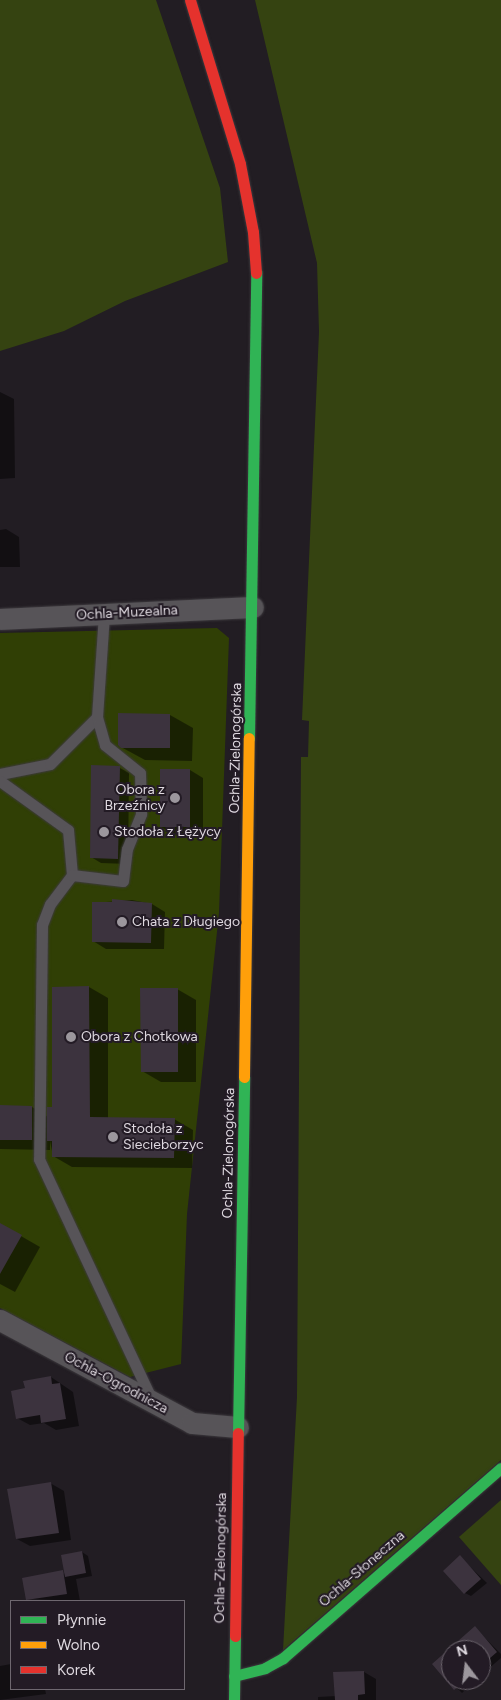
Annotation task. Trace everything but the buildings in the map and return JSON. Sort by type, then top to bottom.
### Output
[{"type":"street","name":"Ochla-Zielonogórska","points":[[190,0],[240,164],[253,232],[257,331],[234,1700]]},
{"type":"street","name":"Ochla-Muzealna","points":[[0,619],[253,606]]},
{"type":"street","name":"Ochla-Ogrodnicza","points":[[0,1320],[192,1423],[238,1427]]},
{"type":"street","name":"Ochla-Słoneczna","points":[[234,1676],[265,1668],[283,1658],[501,1468]]},
{"type":"lane","points":[[72,875],[123,881],[127,849],[141,814],[140,773],[105,745],[97,717],[104,615]]},
{"type":"lane","points":[[0,774],[50,764],[97,717]]},
{"type":"lane","points":[[0,782],[68,830],[72,875],[50,904],[42,925],[40,1159],[153,1403]]},
{"type":"green space","points":[[0,0],[156,0],[220,188],[228,262],[125,301],[64,331],[0,351]]},
{"type":"green space","points":[[255,0],[501,0],[501,1460],[283,1650],[297,1397],[301,757],[308,757],[309,721],[302,720],[319,332],[317,263]]},
{"type":"green space","points":[[217,628],[229,638],[219,913],[187,1214],[181,1364],[130,1377],[0,1308],[0,633]]},
{"type":"green space","points":[[501,1500],[501,1585],[459,1537]]},
{"type":"traffic: fast","points":[[249,738],[256,273]]},
{"type":"traffic: fast","points":[[238,1433],[244,1077]]},
{"type":"traffic: fast","points":[[234,1676],[265,1668],[283,1658],[501,1468]]},
{"type":"traffic: fast","points":[[234,1700],[235,1636]]},
{"type":"traffic: slow","points":[[244,1077],[249,738]]},
{"type":"traffic: jam","points":[[190,0],[240,164],[253,232],[256,273]]},
{"type":"traffic: jam","points":[[235,1636],[238,1433]]},
{"type":"place","name":"Obora z Brzeźnicy","points":[[175,798]]},
{"type":"place","name":"Stodoła z Łężycy","points":[[104,832]]},
{"type":"place","name":"Chata z Długiego","points":[[122,922]]},
{"type":"place","name":"Obora z Chotkowa","points":[[71,1037]]},
{"type":"place","name":"Stodoła z Siecieborzyc","points":[[113,1137]]}]
